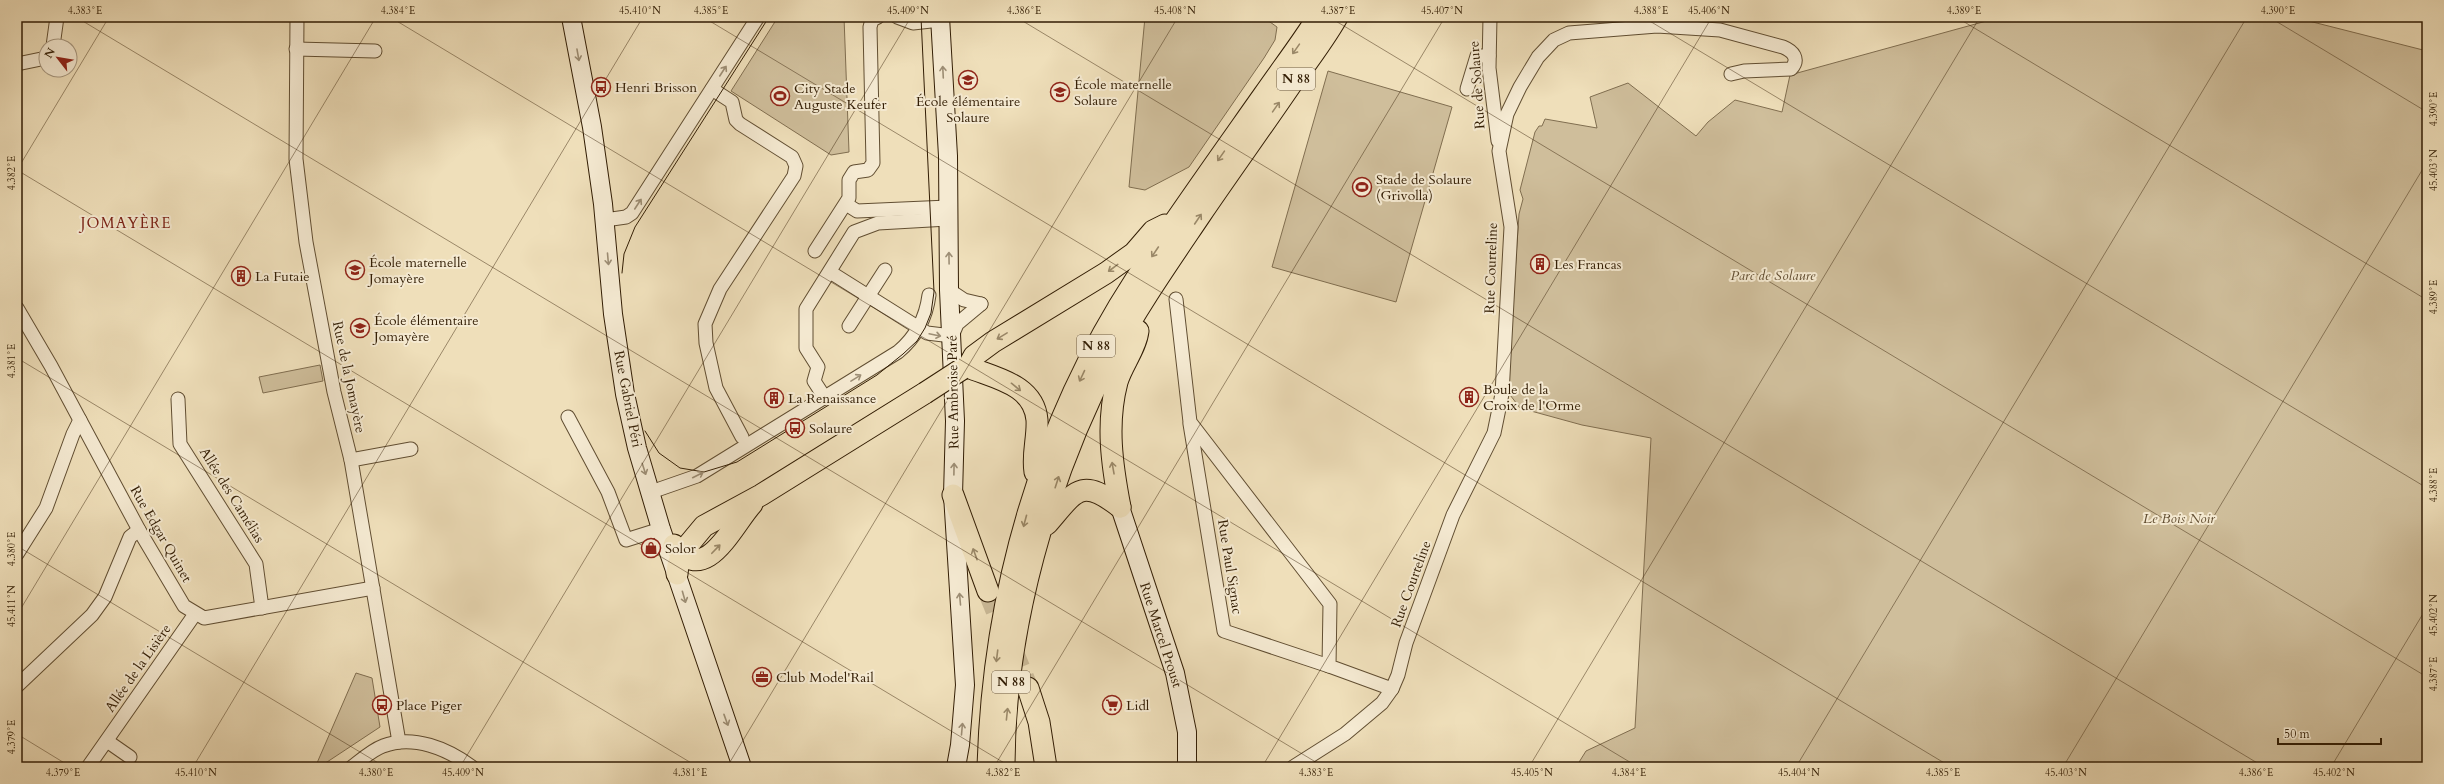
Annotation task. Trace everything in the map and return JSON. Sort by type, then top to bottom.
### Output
[{"type":"highway","name":"N 88","points":[[988,767],[993,688],[1005,602],[1015,559],[1037,484],[1052,442],[1089,359],[1127,293],[1176,220],[1318,17]]},
{"type":"highway","name":"N 88","points":[[1004,767],[1004,743],[1015,642],[1040,532],[1065,457],[1089,401],[1137,310],[1337,17]]},
{"type":"highway","points":[[673,550],[694,536],[704,526],[761,494],[965,368],[974,356],[993,342],[1106,273],[1134,253],[1153,232],[1176,220]]},
{"type":"highway","points":[[1120,507],[1112,463],[1113,407],[1118,381],[1138,333],[1137,310]]},
{"type":"highway","points":[[965,368],[1010,382],[1024,394],[1032,404],[1037,419],[1033,456],[1037,484]]},
{"type":"highway","points":[[1040,532],[1072,494],[1081,490],[1089,490],[1105,495],[1120,507]]},
{"type":"highway","points":[[953,495],[988,590]]},
{"type":"highway","points":[[1028,688],[1039,722],[1046,767]]},
{"type":"main road","name":"Rue Gabriel Péri","points":[[571,17],[592,127],[605,220],[613,314],[620,367],[637,448],[653,499],[673,550]]},
{"type":"main road","name":"Rue Ambroise Paré","points":[[940,19],[948,156],[949,290],[955,421],[953,495],[965,686],[960,745],[956,767]]},
{"type":"main road","name":"Rue Marcel Proust","points":[[1120,507],[1175,673],[1187,732],[1187,767]]},
{"type":"main road","points":[[673,550],[742,767]]},
{"type":"street","points":[[54,38],[57,17]]},
{"type":"street","name":"Rue de la Jomayère","points":[[297,17],[296,159],[306,242],[334,392],[351,460],[400,742]]},
{"type":"street","points":[[605,220],[626,217],[632,213],[758,17]]},
{"type":"street","points":[[816,251],[849,198],[850,177],[854,172],[868,170],[872,167],[874,159],[870,27],[872,20],[878,17]]},
{"type":"street","points":[[897,17],[913,23],[940,19]]},
{"type":"street","name":"Rue de Solaure","points":[[1490,17],[1489,56],[1499,151]]},
{"type":"street","name":"Rue Courteline","points":[[1293,767],[1345,734],[1382,703],[1392,689],[1398,675],[1406,643],[1453,515],[1494,433],[1502,394],[1511,227],[1499,151],[1507,114],[1520,87],[1538,57],[1554,40],[1569,32],[1657,26],[1720,30],[1783,47],[1791,50],[1795,57],[1794,65],[1791,69],[1744,71],[1731,74]]},
{"type":"street","points":[[296,49],[375,51]]},
{"type":"street","points":[[1467,89],[1477,56],[1489,56]]},
{"type":"street","points":[[17,64],[38,60]]},
{"type":"street","points":[[712,89],[732,102],[736,120],[740,124],[792,157],[796,166],[794,176],[720,289],[705,324],[706,343],[716,388],[742,437]]},
{"type":"street","points":[[846,204],[857,211],[948,213]]},
{"type":"street","points":[[824,398],[814,381],[818,367],[806,348],[806,309],[854,232],[878,223],[948,213]]},
{"type":"street","points":[[849,326],[885,270]]},
{"type":"street","points":[[830,272],[919,328],[934,335],[952,336],[957,324],[981,304],[964,300],[949,290]]},
{"type":"street","points":[[653,499],[697,476],[898,352],[911,340],[919,328],[926,313],[929,295]]},
{"type":"street","name":"Rue Paul Signac","points":[[1176,298],[1190,422],[1224,630],[1392,689]]},
{"type":"street","name":"Rue Edgar Quinet","points":[[17,308],[80,420],[139,530],[184,606],[195,614]]},
{"type":"street","name":"Allée des Camélias","points":[[178,399],[180,444],[256,564],[262,608]]},
{"type":"street","points":[[568,417],[608,492],[626,540],[673,550]]},
{"type":"street","points":[[17,554],[46,508],[73,434],[80,420]]},
{"type":"street","points":[[1190,422],[1330,604],[1329,666]]},
{"type":"street","points":[[351,460],[411,449]]},
{"type":"street","points":[[17,686],[92,615],[104,597],[130,537],[139,530]]},
{"type":"street","points":[[195,614],[204,618],[373,588]]},
{"type":"street","name":"Allée de la Lisière","points":[[88,767],[195,614]]},
{"type":"street","points":[[107,741],[130,757]]},
{"type":"street","points":[[352,767],[382,746],[400,742],[444,749],[472,767]]},
{"type":"green space","points":[[778,17],[844,17],[849,152],[831,155],[731,91]]},
{"type":"green space","points":[[1145,17],[1263,17],[1277,27],[1275,40],[1264,58],[1189,167],[1145,190],[1129,187]]},
{"type":"green space","name":"Le Bois Noir","points":[[2001,17],[2293,17],[2427,51],[2427,767],[1576,767],[1586,751],[1635,728],[1651,438],[1582,425],[1520,408],[1507,391],[1519,214],[1523,199],[1520,190],[1535,132],[1539,126],[1542,126],[1545,119],[1597,128],[1590,97],[1628,83],[1696,136],[1708,122],[1735,100],[1782,112],[1790,75]]},
{"type":"green space","name":"Stade de Solaure (Grivolla)","points":[[1328,71],[1452,107],[1396,302],[1272,267]]},
{"type":"green space","points":[[320,365],[323,381],[263,393],[259,377]]},
{"type":"green space","points":[[356,673],[372,678],[380,727],[321,766],[317,763]]},
{"type":"tunnel","points":[[988,591],[1028,688]]},
{"type":"tram line","points":[[622,273],[624,254],[635,227],[769,17]]},
{"type":"tram line","points":[[645,431],[659,453],[680,468],[704,472],[737,462],[877,375],[917,341],[925,328],[931,313],[934,292],[921,17]]},
{"type":"place","name":"École élémentaire Solaure","points":[[968,80]]},
{"type":"place","name":"Henri Brisson","points":[[601,87]]},
{"type":"place","name":"École maternelle Solaure","points":[[1060,92]]},
{"type":"place","name":"City Stade Auguste Keufer","points":[[780,96]]},
{"type":"place","name":"Stade de Solaure (Grivolla)","points":[[1362,187]]},
{"type":"place","name":"Les Francas","points":[[1540,264]]},
{"type":"place","name":"École maternelle Jomayère","points":[[355,270]]},
{"type":"place","name":"La Futaie","points":[[241,276]]},
{"type":"place","name":"École élémentaire Jomayère","points":[[360,328]]},
{"type":"place","name":"Boule de la Croix de l'Orme","points":[[1469,397]]},
{"type":"place","name":"La Renaissance","points":[[774,398]]},
{"type":"place","name":"Solaure","points":[[795,428]]},
{"type":"place","name":"Solor","points":[[651,548]]},
{"type":"place","name":"Club Model'Rail","points":[[762,677]]},
{"type":"place","name":"Place Piger","points":[[382,705]]},
{"type":"place","name":"Lidl","points":[[1112,705]]},
{"type":"district","name":"JOMAYÈRE","points":[[126,223]]},
{"type":"park label","name":"Parc de Solaure","points":[[1773,275]]}]
